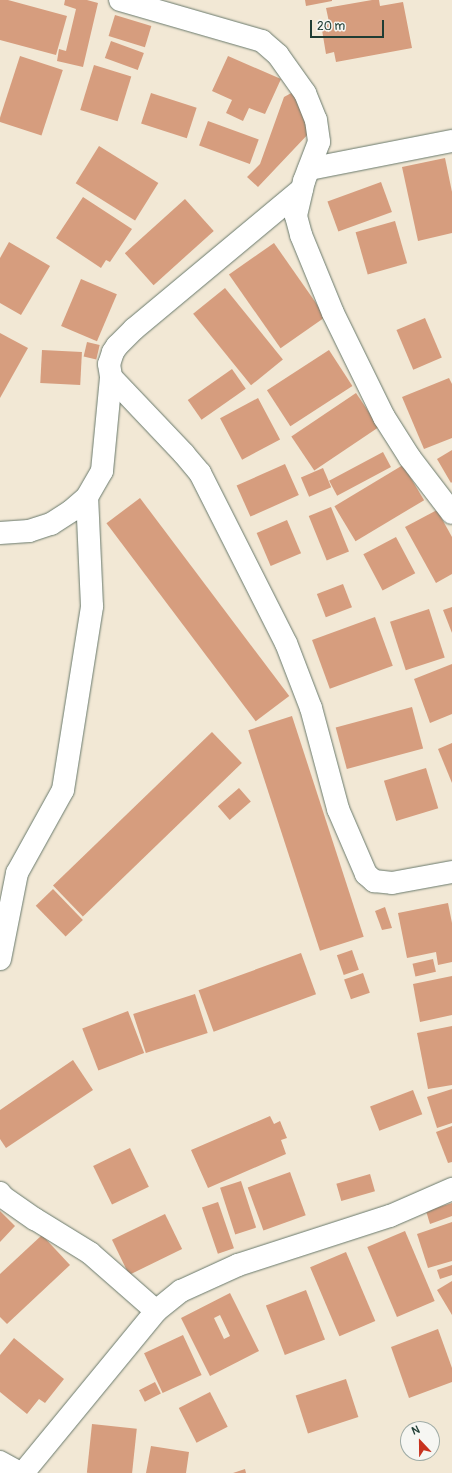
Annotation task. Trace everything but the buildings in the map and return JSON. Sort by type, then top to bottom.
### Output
[{"type":"street","points":[[120,0],[262,41],[278,55],[305,92],[316,120],[319,142],[305,179],[296,216],[300,235],[332,313],[384,417],[410,458],[452,513]]},
{"type":"street","points":[[0,533],[29,531],[50,524],[71,511],[87,497],[102,471],[111,377],[109,364],[113,352],[117,346],[134,328],[305,179],[452,141]]},
{"type":"street","points":[[111,377],[200,473],[286,643],[311,708],[338,809],[366,874],[374,881],[392,883],[452,872]]},
{"type":"street","points":[[0,959],[17,873],[63,790],[92,606],[87,497]]},
{"type":"street","points":[[23,1473],[156,1311],[182,1291],[238,1265],[390,1216],[452,1189]]},
{"type":"street","points":[[0,1193],[35,1219],[90,1253],[156,1311]]},
{"type":"street","points":[[0,1462],[20,1473]]}]
